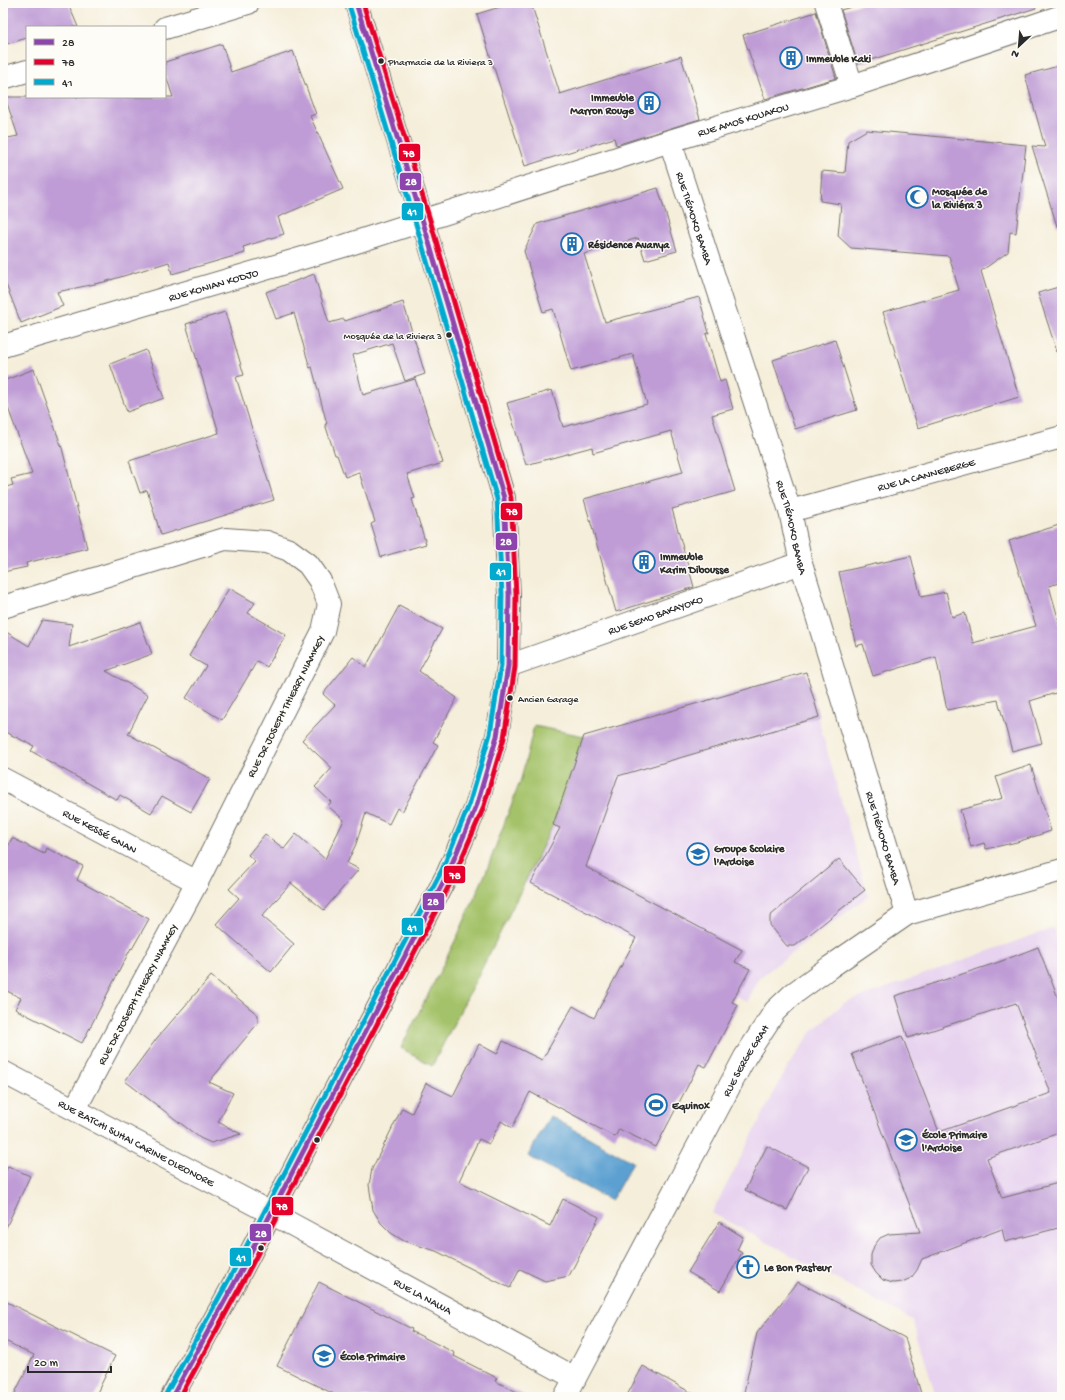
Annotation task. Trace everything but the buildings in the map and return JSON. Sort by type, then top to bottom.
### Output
[{"type":"main road","points":[[172,1397],[271,1213],[448,873],[476,807],[495,744],[508,666],[509,594],[504,498],[423,222],[356,3]]},
{"type":"street","points":[[166,28],[248,3]]},
{"type":"street","points":[[826,3],[852,86]]},
{"type":"street","name":"RUE AMOS KOUAKOU","points":[[423,222],[670,141],[852,86],[1062,16]]},
{"type":"street","points":[[3,78],[26,71]]},
{"type":"street","name":"RUE TIÉMOKO BAMBA","points":[[670,141],[790,511],[801,563],[907,914]]},
{"type":"street","name":"RUE KONIAN KODJO","points":[[3,346],[423,222]]},
{"type":"street","name":"RUE LA CANNEBERGE","points":[[790,511],[1062,437]]},
{"type":"street","name":"RUE DR JOSEPH THIERRY NIAMKEY","points":[[3,607],[225,539],[266,542],[289,550],[308,564],[320,581],[329,604],[323,631],[197,882],[75,1109]]},
{"type":"street","name":"RUE SEMO BAKAYOKO","points":[[508,666],[801,563]]},
{"type":"street","name":"RUE KESSÉ GNAN","points":[[3,779],[197,882]]},
{"type":"street","name":"RUE SERGE GRAH","points":[[570,1388],[745,1057],[775,1011],[793,994],[907,914],[1062,870]]},
{"type":"street","name":"RUE ZATCHI SUHAI CARINE OLEONORE","points":[[3,1072],[271,1213]]},
{"type":"street","name":"RUE LA NAWA","points":[[271,1213],[570,1388]]},
{"type":"shaded area","name":"Groupe Scolaire l'Ardoise","points":[[805,672],[868,896],[760,977],[747,1002],[525,882],[553,825],[584,736]]},
{"type":"shaded area","name":"École Primaire l'Ardoise","points":[[1053,928],[1062,958],[1062,1397],[936,1397],[913,1320],[712,1213],[788,1066],[813,1030],[844,1003]]},
{"type":"green space","points":[[534,726],[584,736],[553,825],[432,1066],[401,1048],[458,935],[486,872],[521,779]]},
{"type":"water","points":[[550,1116],[633,1162],[611,1201],[528,1156]]},
{"type":"transit line","name":"28","points":[[172,1397],[240,1273],[448,873],[476,807],[497,736],[508,666],[509,594],[504,498],[423,222],[356,3]]},
{"type":"transit line","name":"78","points":[[180,1397],[246,1276],[454,876],[483,809],[504,738],[515,667],[516,594],[511,498],[430,220],[363,3]]},
{"type":"transit line","name":"41","points":[[166,1394],[234,1270],[442,870],[469,805],[490,734],[501,665],[502,594],[497,499],[416,224],[349,5]]},
{"type":"place","name":"Immeuble Kaki","points":[[791,58]]},
{"type":"place","name":"Pharmacie de la Riviera 3","points":[[381,61]]},
{"type":"place","name":"Immeuble Marron Rouge","points":[[649,103]]},
{"type":"place","name":"Mosquée de la Riviéra 3","points":[[917,197]]},
{"type":"place","name":"Résidence Avanya","points":[[572,244]]},
{"type":"place","name":"Mosquée de la Riviera 3","points":[[449,335]]},
{"type":"place","name":"Immeuble Karim Dibousse","points":[[644,562]]},
{"type":"place","name":"Ancien Garage","points":[[510,698]]},
{"type":"place","name":"Groupe Scolaire l'Ardoise","points":[[698,854]]},
{"type":"place","name":"Equinox","points":[[656,1105]]},
{"type":"place","name":"École Primaire l'Ardoise","points":[[906,1140]]},
{"type":"place","name":"Le Bon Pasteur","points":[[748,1267]]},
{"type":"place","name":"École Primaire","points":[[324,1356]]}]
